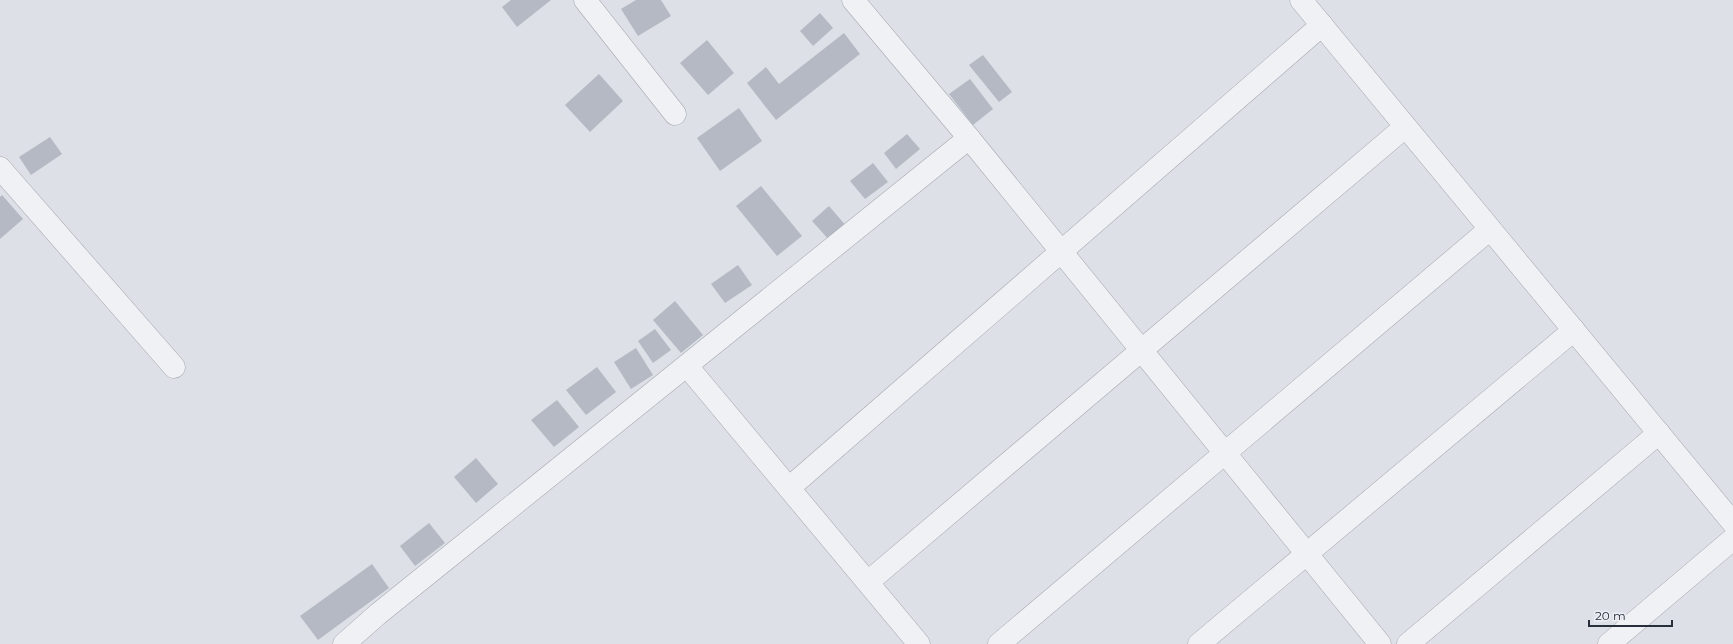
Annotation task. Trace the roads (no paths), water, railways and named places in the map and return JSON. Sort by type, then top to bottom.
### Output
[{"type":"street","points":[[585,0],[675,114]]},
{"type":"street","points":[[853,0],[970,138],[1380,644]]},
{"type":"street","points":[[1301,0],[1733,523]]},
{"type":"street","points":[[789,488],[1322,25]]},
{"type":"street","points":[[868,582],[1406,127]]},
{"type":"street","points":[[344,644],[378,614],[970,138]]},
{"type":"street","points":[[0,168],[174,367]]},
{"type":"street","points":[[998,644],[1490,229]]},
{"type":"street","points":[[1199,644],[1574,330]]},
{"type":"street","points":[[688,366],[920,644]]},
{"type":"street","points":[[1408,644],[1659,434]]},
{"type":"street","points":[[1609,644],[1733,539]]}]
